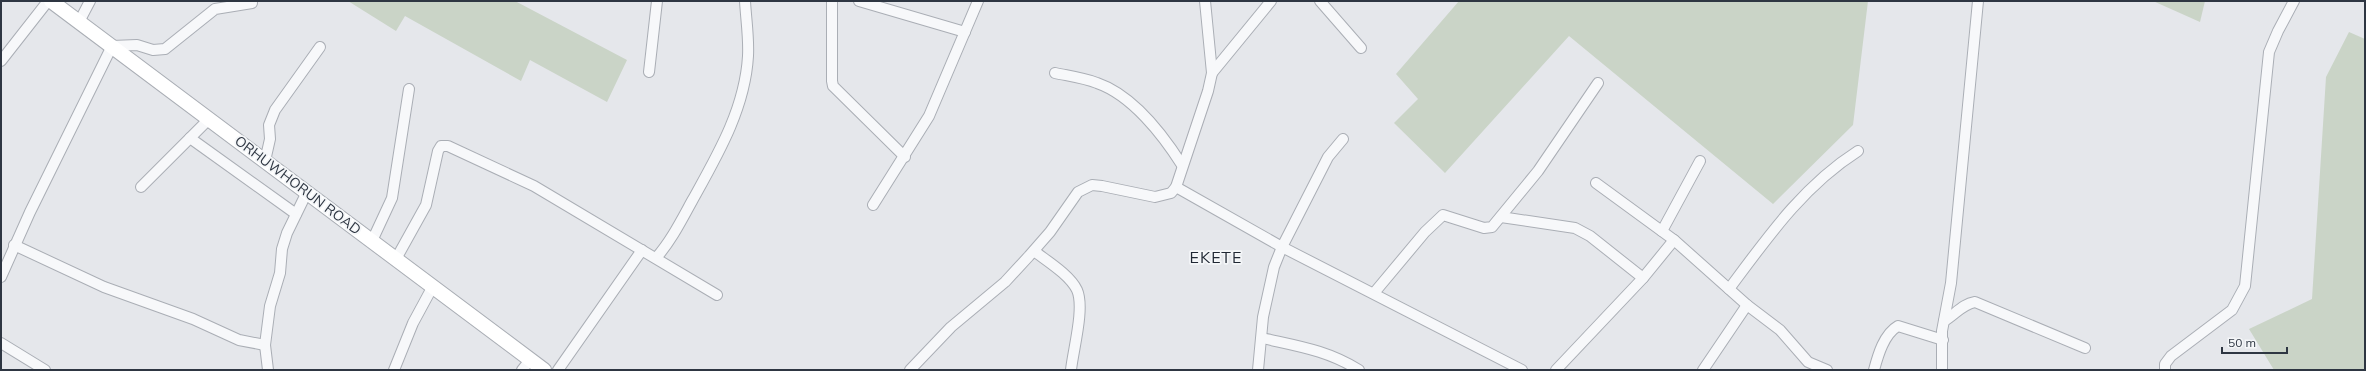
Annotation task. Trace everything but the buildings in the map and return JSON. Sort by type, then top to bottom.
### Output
[{"type":"street","points":[[1,61],[48,1]]},
{"type":"street","name":"ORHUWHORUN ROAD","points":[[51,1],[432,286],[526,365],[544,370]]},
{"type":"street","points":[[79,22],[90,1]]},
{"type":"street","points":[[649,72],[657,1]]},
{"type":"street","points":[[656,258],[667,246],[715,160],[736,115],[744,87],[748,55],[745,1]]},
{"type":"street","points":[[832,1],[833,86],[905,158]]},
{"type":"street","points":[[858,1],[965,32]]},
{"type":"street","points":[[873,205],[905,158],[929,116],[978,1]]},
{"type":"street","points":[[910,370],[951,327],[1005,282],[1050,232],[1078,192],[1092,185],[1155,198],[1171,193],[1176,187],[1182,165],[1208,91],[1212,73],[1205,1]]},
{"type":"street","points":[[1212,73],[1271,1]]},
{"type":"street","points":[[1320,1],[1361,48]]},
{"type":"street","points":[[1942,370],[1944,321],[1950,283],[1978,1]]},
{"type":"street","points":[[2165,370],[2166,364],[2171,356],[2232,310],[2245,286],[2269,52],[2294,1]]},
{"type":"street","points":[[1,277],[14,245],[112,46],[137,45],[153,50],[165,49],[215,9],[252,3]]},
{"type":"street","points":[[265,161],[270,139],[269,125],[275,110],[320,46]]},
{"type":"street","points":[[1055,73],[1098,83],[1117,94],[1153,125],[1182,165]]},
{"type":"street","points":[[1374,293],[1425,232],[1443,215],[1489,229],[1501,217],[1538,171],[1598,83]]},
{"type":"street","points":[[372,241],[392,198],[409,89]]},
{"type":"street","points":[[141,187],[209,119]]},
{"type":"street","points":[[190,138],[296,214]]},
{"type":"street","points":[[1258,370],[1263,317],[1274,267],[1282,247],[1328,157],[1343,139]]},
{"type":"street","points":[[396,259],[426,205],[438,151],[441,146],[448,146],[534,186],[717,295]]},
{"type":"street","points":[[1729,289],[1779,222],[1805,193],[1835,166],[1858,151]]},
{"type":"street","points":[[1662,231],[1700,162]]},
{"type":"street","points":[[1596,183],[1674,240],[1747,305],[1780,330],[1808,362],[1826,370]]},
{"type":"street","points":[[1176,187],[1282,247],[1522,370]]},
{"type":"street","points":[[268,370],[265,345],[270,306],[280,273],[282,249],[287,233],[307,192]]},
{"type":"street","points":[[1501,217],[1575,228],[1590,236],[1643,278]]},
{"type":"street","points":[[1556,370],[1643,278],[1674,240]]},
{"type":"street","points":[[14,245],[104,287],[193,318],[239,340],[265,345]]},
{"type":"street","points":[[558,370],[642,250]]},
{"type":"street","points":[[1034,251],[1068,279],[1077,290],[1080,302],[1071,370]]},
{"type":"street","points":[[394,370],[412,323],[432,286]]},
{"type":"street","points":[[1944,321],[1954,316],[1967,303],[1975,302],[2085,348]]},
{"type":"street","points":[[1703,370],[1747,305]]},
{"type":"street","points":[[1874,370],[1879,353],[1892,330],[1898,326],[1943,340]]},
{"type":"street","points":[[1262,338],[1317,350],[1342,359],[1359,370]]},
{"type":"street","points":[[1,343],[45,370]]},
{"type":"shaded area","points":[[348,1],[515,1],[627,60],[607,102],[530,60],[521,81],[405,16],[396,31]]},
{"type":"shaded area","points":[[1459,1],[1868,1],[1853,125],[1773,204],[1569,36],[1445,173],[1394,123],[1418,99],[1396,74]]},
{"type":"shaded area","points":[[2153,1],[2205,1],[2200,22]]},
{"type":"shaded area","points":[[2349,32],[2365,39],[2365,370],[2274,370],[2249,329],[2312,299],[2326,77]]},
{"type":"district","name":"EKETE","points":[[1216,257]]}]
